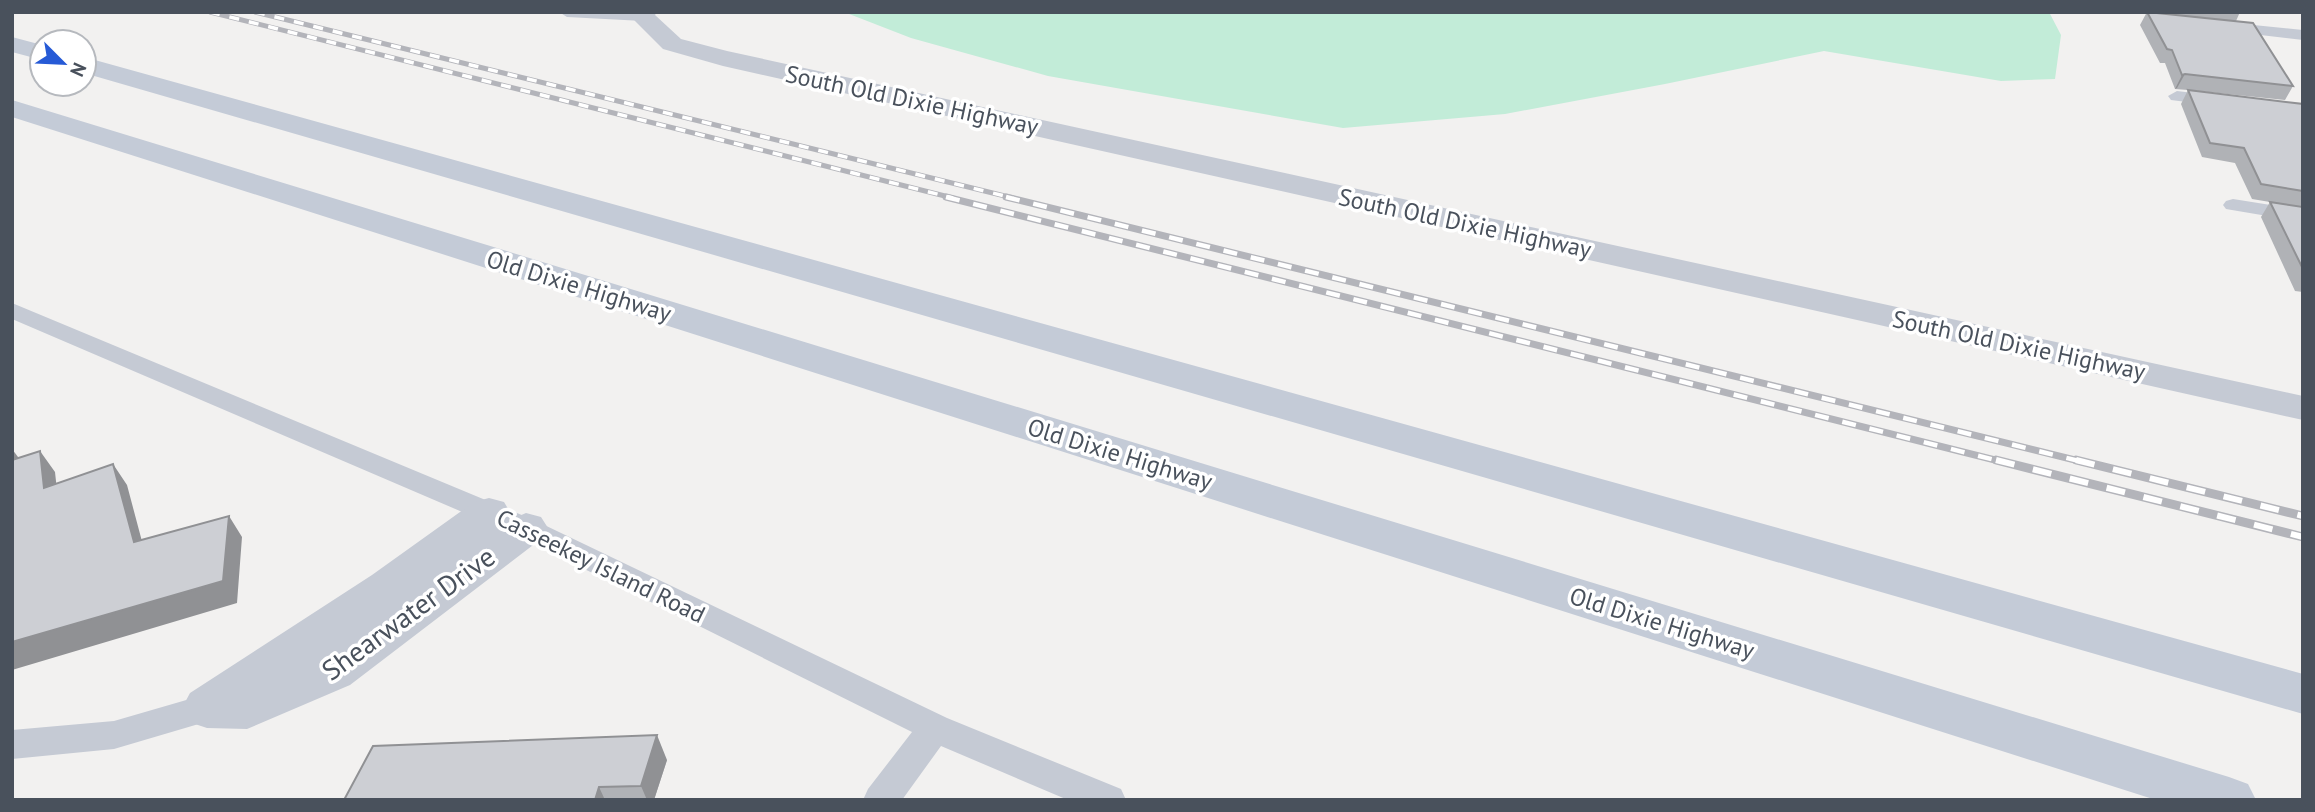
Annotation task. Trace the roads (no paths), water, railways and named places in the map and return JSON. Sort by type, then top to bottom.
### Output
[{"type":"main road","points":[[98,69],[2303,694]]},
{"type":"main road","name":"Old Dixie Highway","points":[[12,108],[2229,800]]},
{"type":"street","name":"South Old Dixie Highway","points":[[644,14],[672,44],[723,58],[2303,408]]},
{"type":"street","name":"Shearwater Drive","points":[[207,708],[247,709],[333,672],[507,520]]},
{"type":"lane","points":[[567,12],[644,14]]},
{"type":"lane","points":[[2208,25],[2301,26]]},
{"type":"lane","points":[[2177,96],[2240,104]]},
{"type":"lane","points":[[2233,205],[2303,216]]},
{"type":"lane","name":"Casseekey Island Road","points":[[12,310],[507,520],[935,729],[1108,800]]},
{"type":"lane","name":"Shearwater Drive","points":[[12,745],[114,735],[207,708]]},
{"type":"lane","points":[[881,800],[935,729]]},
{"type":"railway","points":[[210,12],[953,198]]},
{"type":"railway","points":[[255,12],[1013,198]]},
{"type":"railway","points":[[946,197],[2003,462]]},
{"type":"railway","points":[[1006,197],[2083,462]]},
{"type":"railway","points":[[1996,460],[2303,537]]},
{"type":"railway","points":[[2076,460],[2303,516]]}]
